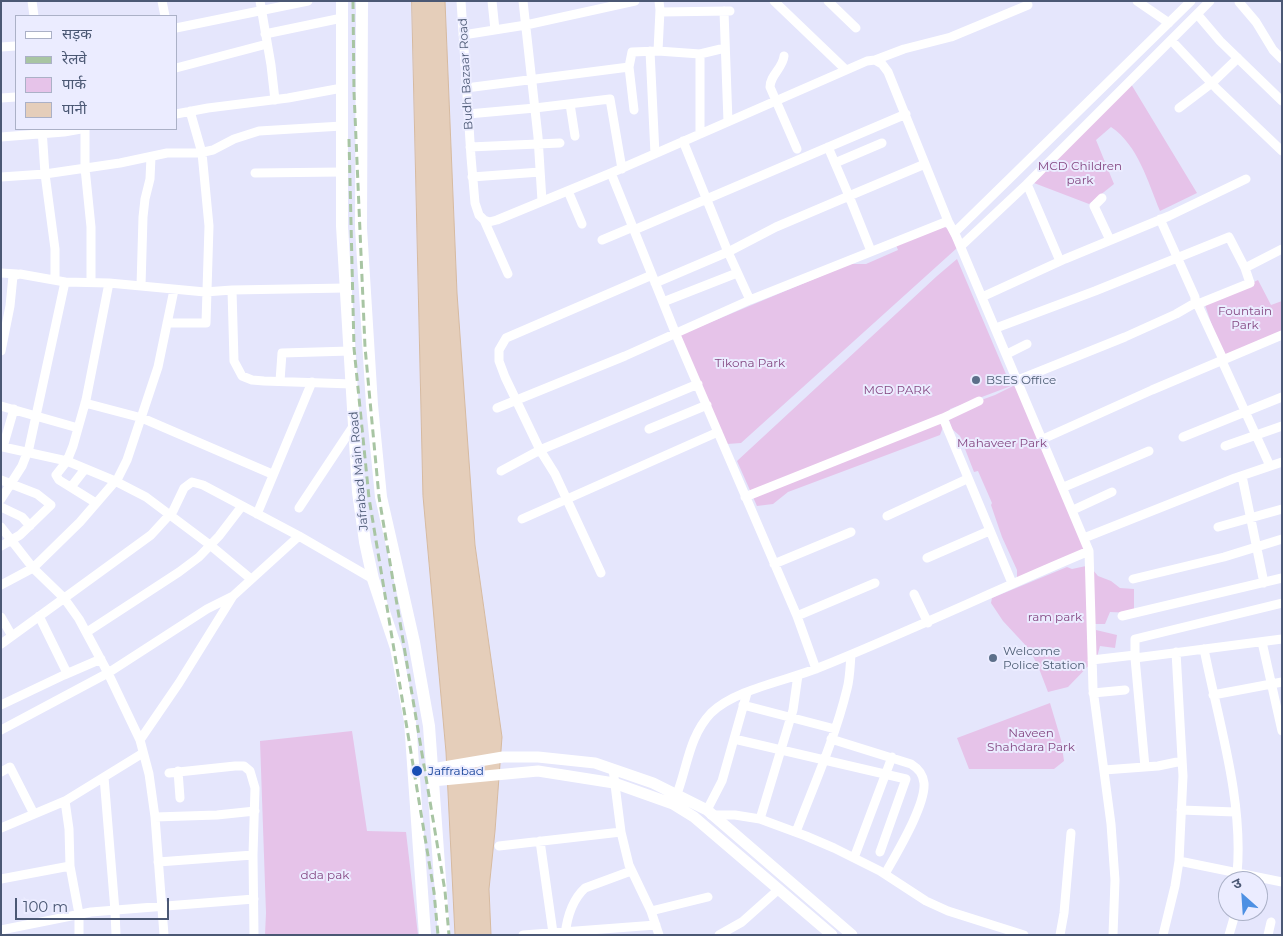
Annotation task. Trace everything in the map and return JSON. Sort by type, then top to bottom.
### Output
[{"type":"main road","name":"Jafrabad Main Road","points":[[342,1],[342,226],[358,492],[365,542],[373,579],[396,648],[410,721],[425,935]]},
{"type":"main road","name":"Jafrabad Main Road","points":[[362,1],[361,228],[372,405],[381,497],[410,626],[438,774],[444,935]]},
{"type":"main road","points":[[391,632],[410,626]]},
{"type":"street","points":[[32,1],[34,15]]},
{"type":"street","points":[[162,1],[165,15]]},
{"type":"street","points":[[260,1],[275,100]]},
{"type":"street","points":[[178,28],[308,1]]},
{"type":"street","name":"Budh Bazaar Road","points":[[462,1],[466,88],[475,203],[508,274]]},
{"type":"street","points":[[492,1],[495,30]]},
{"type":"street","points":[[523,1],[539,144],[542,202]]},
{"type":"street","points":[[463,35],[526,25],[635,1]]},
{"type":"street","points":[[656,154],[654,51],[660,12],[659,1]]},
{"type":"street","points":[[774,1],[846,70]]},
{"type":"street","points":[[828,1],[856,28]]},
{"type":"street","points":[[1137,1],[1168,23]]},
{"type":"street","points":[[958,239],[1027,184],[1210,1]]},
{"type":"street","points":[[1238,2],[1256,22],[1282,59]]},
{"type":"street","points":[[958,239],[1168,23],[1185,3]]},
{"type":"street","points":[[484,220],[490,222],[497,220],[611,174],[867,61],[951,37],[1028,5]]},
{"type":"street","points":[[660,12],[727,11],[725,48],[728,122]]},
{"type":"street","points":[[1197,14],[1220,41],[1282,101]]},
{"type":"street","points":[[265,34],[342,18]]},
{"type":"street","points":[[1171,40],[1282,151]]},
{"type":"street","points":[[178,67],[267,44]]},
{"type":"street","points":[[1,47],[15,46]]},
{"type":"street","points":[[634,110],[629,67],[632,52],[654,51],[700,54],[725,48]]},
{"type":"street","points":[[700,54],[700,134]]},
{"type":"street","points":[[784,56],[780,68],[770,82],[770,87],[797,150]]},
{"type":"street","points":[[1178,108],[1212,83],[1238,58]]},
{"type":"street","points":[[875,60],[882,64],[888,72],[948,221],[958,239],[1064,487],[1089,551],[1094,693],[1111,824],[1114,880],[1113,935]]},
{"type":"street","points":[[466,88],[629,67]]},
{"type":"street","points":[[178,114],[275,100],[342,88]]},
{"type":"street","points":[[1,98],[15,97]]},
{"type":"street","points":[[468,114],[610,99],[622,169]]},
{"type":"street","points":[[570,104],[576,136]]},
{"type":"street","points":[[167,323],[206,323],[209,226],[202,153],[190,111]]},
{"type":"street","points":[[602,240],[634,229],[906,114]]},
{"type":"street","points":[[1,177],[45,174],[167,153],[202,153],[213,150],[234,139],[259,131],[342,126]]},
{"type":"street","points":[[1,137],[68,130]]},
{"type":"street","points":[[86,130],[85,168],[91,227],[91,282]]},
{"type":"street","points":[[42,132],[45,174],[55,249],[55,280]]},
{"type":"street","points":[[683,141],[728,252],[750,300]]},
{"type":"street","points":[[470,147],[560,143]]},
{"type":"street","points":[[835,163],[882,143]]},
{"type":"street","points":[[828,148],[871,251]]},
{"type":"street","points":[[140,286],[143,217],[150,178],[151,156]]},
{"type":"street","points":[[601,573],[555,474],[540,450],[499,362],[499,350],[506,338],[654,279],[728,252],[776,227],[925,164]]},
{"type":"street","points":[[255,174],[342,172]]},
{"type":"street","points":[[472,177],[540,172]]},
{"type":"street","points":[[611,174],[731,464],[797,616],[816,669]]},
{"type":"street","points":[[982,297],[1246,179]]},
{"type":"street","points":[[1027,184],[1060,261]]},
{"type":"street","points":[[568,191],[582,224]]},
{"type":"street","points":[[1094,206],[1102,198]]},
{"type":"street","points":[[1084,204],[1094,206]]},
{"type":"street","points":[[1094,206],[1110,240]]},
{"type":"street","points":[[1160,219],[1270,466]]},
{"type":"street","points":[[497,408],[625,356],[750,300],[948,221]]},
{"type":"street","points":[[996,328],[1229,237],[1245,268],[1250,283],[1197,302],[1125,338],[1018,380]]},
{"type":"street","points":[[1245,268],[1282,249]]},
{"type":"street","points":[[1,273],[65,282],[91,282],[208,292],[346,288]]},
{"type":"street","points":[[663,302],[737,273]]},
{"type":"street","points":[[1,351],[4,319],[12,277],[17,274]]},
{"type":"street","points":[[1,499],[28,452],[38,415],[65,282]]},
{"type":"street","points":[[96,503],[59,480],[56,475],[67,461],[85,404],[110,284]]},
{"type":"street","points":[[1,585],[32,568],[80,522],[115,481],[127,460],[158,367],[174,290]]},
{"type":"street","points":[[232,290],[234,362],[242,376],[252,380],[352,384]]},
{"type":"street","points":[[1043,439],[1222,359],[1282,335]]},
{"type":"street","points":[[1007,354],[1027,344]]},
{"type":"street","points":[[280,381],[282,353],[350,351]]},
{"type":"street","points":[[257,514],[272,474],[312,382]]},
{"type":"street","points":[[501,470],[540,450],[698,384]]},
{"type":"street","points":[[1183,437],[1282,397]]},
{"type":"street","points":[[745,497],[943,418],[979,401]]},
{"type":"street","points":[[85,404],[142,418],[272,474]]},
{"type":"street","points":[[649,429],[707,405]]},
{"type":"street","points":[[1,406],[38,415],[78,428]]},
{"type":"street","points":[[14,409],[3,447],[67,461],[115,481],[146,497],[210,545],[251,579]]},
{"type":"street","points":[[943,418],[1012,583]]},
{"type":"street","points":[[299,508],[354,424]]},
{"type":"street","points":[[1225,446],[1282,426]]},
{"type":"street","points":[[522,519],[718,432]]},
{"type":"street","points":[[1064,487],[1149,451]]},
{"type":"street","points":[[1084,538],[1282,462]]},
{"type":"street","points":[[71,487],[85,469]]},
{"type":"street","points":[[1242,476],[1264,583]]},
{"type":"street","points":[[887,516],[968,479]]},
{"type":"street","points":[[1,480],[37,494],[51,505],[20,535],[1,546]]},
{"type":"street","points":[[1,644],[135,548],[170,514],[184,488],[192,482],[203,485],[299,536],[373,579]]},
{"type":"street","points":[[1073,510],[1112,492]]},
{"type":"street","points":[[87,632],[180,572],[199,557],[242,506]]},
{"type":"street","points":[[1,507],[22,517],[30,526]]},
{"type":"street","points":[[1218,527],[1282,509]]},
{"type":"street","points":[[1,527],[32,568],[64,598],[87,632],[140,740],[155,817],[164,935]]},
{"type":"street","points":[[927,558],[989,531]]},
{"type":"street","points":[[774,564],[852,532]]},
{"type":"street","points":[[140,740],[179,683],[233,596],[299,536]]},
{"type":"street","points":[[1133,579],[1282,539]]},
{"type":"street","points":[[675,799],[698,731],[710,715],[722,704],[851,655],[1012,583],[1089,551]]},
{"type":"street","points":[[1122,616],[1282,578]]},
{"type":"street","points":[[797,616],[875,582]]},
{"type":"street","points":[[914,594],[928,622]]},
{"type":"street","points":[[1,730],[108,673],[208,609],[233,596]]},
{"type":"street","points":[[1144,767],[1134,641],[1138,638],[1282,603]]},
{"type":"street","points":[[39,616],[67,673]]},
{"type":"street","points":[[1,617],[12,636]]},
{"type":"street","points":[[1092,660],[1135,657],[1282,639]]},
{"type":"street","points":[[1262,642],[1282,728]]},
{"type":"street","points":[[1204,649],[1232,783],[1241,871]]},
{"type":"street","points":[[1163,935],[1179,861],[1182,761],[1176,652]]},
{"type":"street","points":[[796,832],[835,729],[847,688],[851,655]]},
{"type":"street","points":[[1,705],[101,659]]},
{"type":"street","points":[[760,819],[790,718],[798,675]]},
{"type":"street","points":[[1213,695],[1282,682]]},
{"type":"street","points":[[1094,693],[1125,690]]},
{"type":"street","points":[[709,812],[722,781],[747,693]]},
{"type":"street","points":[[743,705],[835,729]]},
{"type":"street","points":[[734,739],[906,779],[880,852]]},
{"type":"street","points":[[831,739],[892,757],[917,768],[921,773],[924,789],[915,816],[885,874]]},
{"type":"street","points":[[1,828],[65,801],[143,753]]},
{"type":"street","points":[[438,774],[502,757],[548,758],[595,763],[653,783],[675,799],[831,935],[837,922]]},
{"type":"street","points":[[854,858],[892,757]]},
{"type":"street","points":[[1104,770],[1144,767],[1182,761]]},
{"type":"street","points":[[180,798],[174,772],[244,766],[250,771],[255,788],[253,855],[254,935]]},
{"type":"street","points":[[1,772],[10,767],[34,814]]},
{"type":"street","points":[[613,769],[621,832],[632,871],[652,911],[660,935]]},
{"type":"street","points":[[438,774],[504,774],[538,771],[614,784],[675,799],[709,812],[760,819],[834,848],[885,874],[926,901],[948,911],[1024,935]]},
{"type":"street","points":[[104,777],[116,935]]},
{"type":"street","points":[[65,801],[69,829],[70,866],[78,914],[79,935]]},
{"type":"street","points":[[1181,810],[1235,812]]},
{"type":"street","points":[[155,817],[217,815],[254,811]]},
{"type":"street","points":[[709,812],[852,935]]},
{"type":"street","points":[[498,846],[621,832]]},
{"type":"street","points":[[1060,935],[1064,913],[1071,833]]},
{"type":"street","points":[[540,841],[553,933]]},
{"type":"street","points":[[158,862],[253,855]]},
{"type":"street","points":[[753,867],[761,857]]},
{"type":"street","points":[[1179,861],[1218,871]]},
{"type":"street","points":[[1,880],[70,866]]},
{"type":"street","points":[[565,933],[571,907],[585,888],[632,871]]},
{"type":"street","points":[[1268,880],[1282,882]]},
{"type":"street","points":[[719,935],[742,922],[779,890]]},
{"type":"street","points":[[652,911],[708,897]]},
{"type":"street","points":[[1,930],[78,914],[254,899]]},
{"type":"street","points":[[1229,935],[1233,921]]},
{"type":"street","points":[[1268,935],[1271,922]]},
{"type":"street","points":[[523,935],[656,925]]},
{"type":"green space","name":"MCD Children park","points":[[1131,84],[1197,193],[1160,211],[1135,154],[1111,127],[1096,140],[1114,184],[1089,204],[1034,183]]},
{"type":"green space","name":"Tikona Park","points":[[940,224],[948,229],[957,248],[741,443],[727,444],[680,335],[850,264],[866,264],[898,250],[896,245]]},
{"type":"green space","name":"MCD PARK","points":[[957,259],[1011,386],[950,409],[940,435],[788,492],[773,504],[757,506],[737,461]]},
{"type":"green space","name":"Fountain Park","points":[[1258,280],[1271,305],[1282,301],[1282,334],[1221,360],[1218,343],[1205,305]]},
{"type":"green space","name":"Mahaveer Park","points":[[1017,384],[1087,551],[1021,579],[1017,577],[1017,570],[1002,537],[991,505],[992,503],[978,471],[974,472],[960,436],[952,429],[948,417],[973,403]]},
{"type":"green space","name":"ram park","points":[[1086,566],[1098,576],[1111,581],[1120,588],[1134,589],[1134,613],[1110,612],[1105,624],[1095,624],[1096,630],[1117,635],[1115,648],[1100,646],[1097,657],[1068,687],[1048,692],[1029,649],[1003,621],[991,603],[992,598],[1067,567],[1072,569]]},
{"type":"green space","name":"Naveen Shahdara Park","points":[[1050,703],[1061,740],[1064,761],[1054,769],[969,769],[957,738]]},
{"type":"green space","name":"dda pak","points":[[352,731],[367,831],[406,832],[418,935],[265,935],[266,913],[260,741]]},
{"type":"water","points":[[412,1],[445,1],[457,293],[475,545],[502,737],[489,889],[491,935],[455,935],[446,752],[423,496]]},
{"type":"railway","points":[[353,1],[354,92],[365,347],[379,497],[445,891],[449,935]]},
{"type":"railway","points":[[349,139],[354,348],[369,498],[434,892],[438,935]]},
{"type":"place","name":"BSES Office","points":[[976,380]]},
{"type":"place","name":"Welcome Police Station","points":[[993,658]]},
{"type":"place","name":"Jaffrabad","points":[[417,771]]}]
